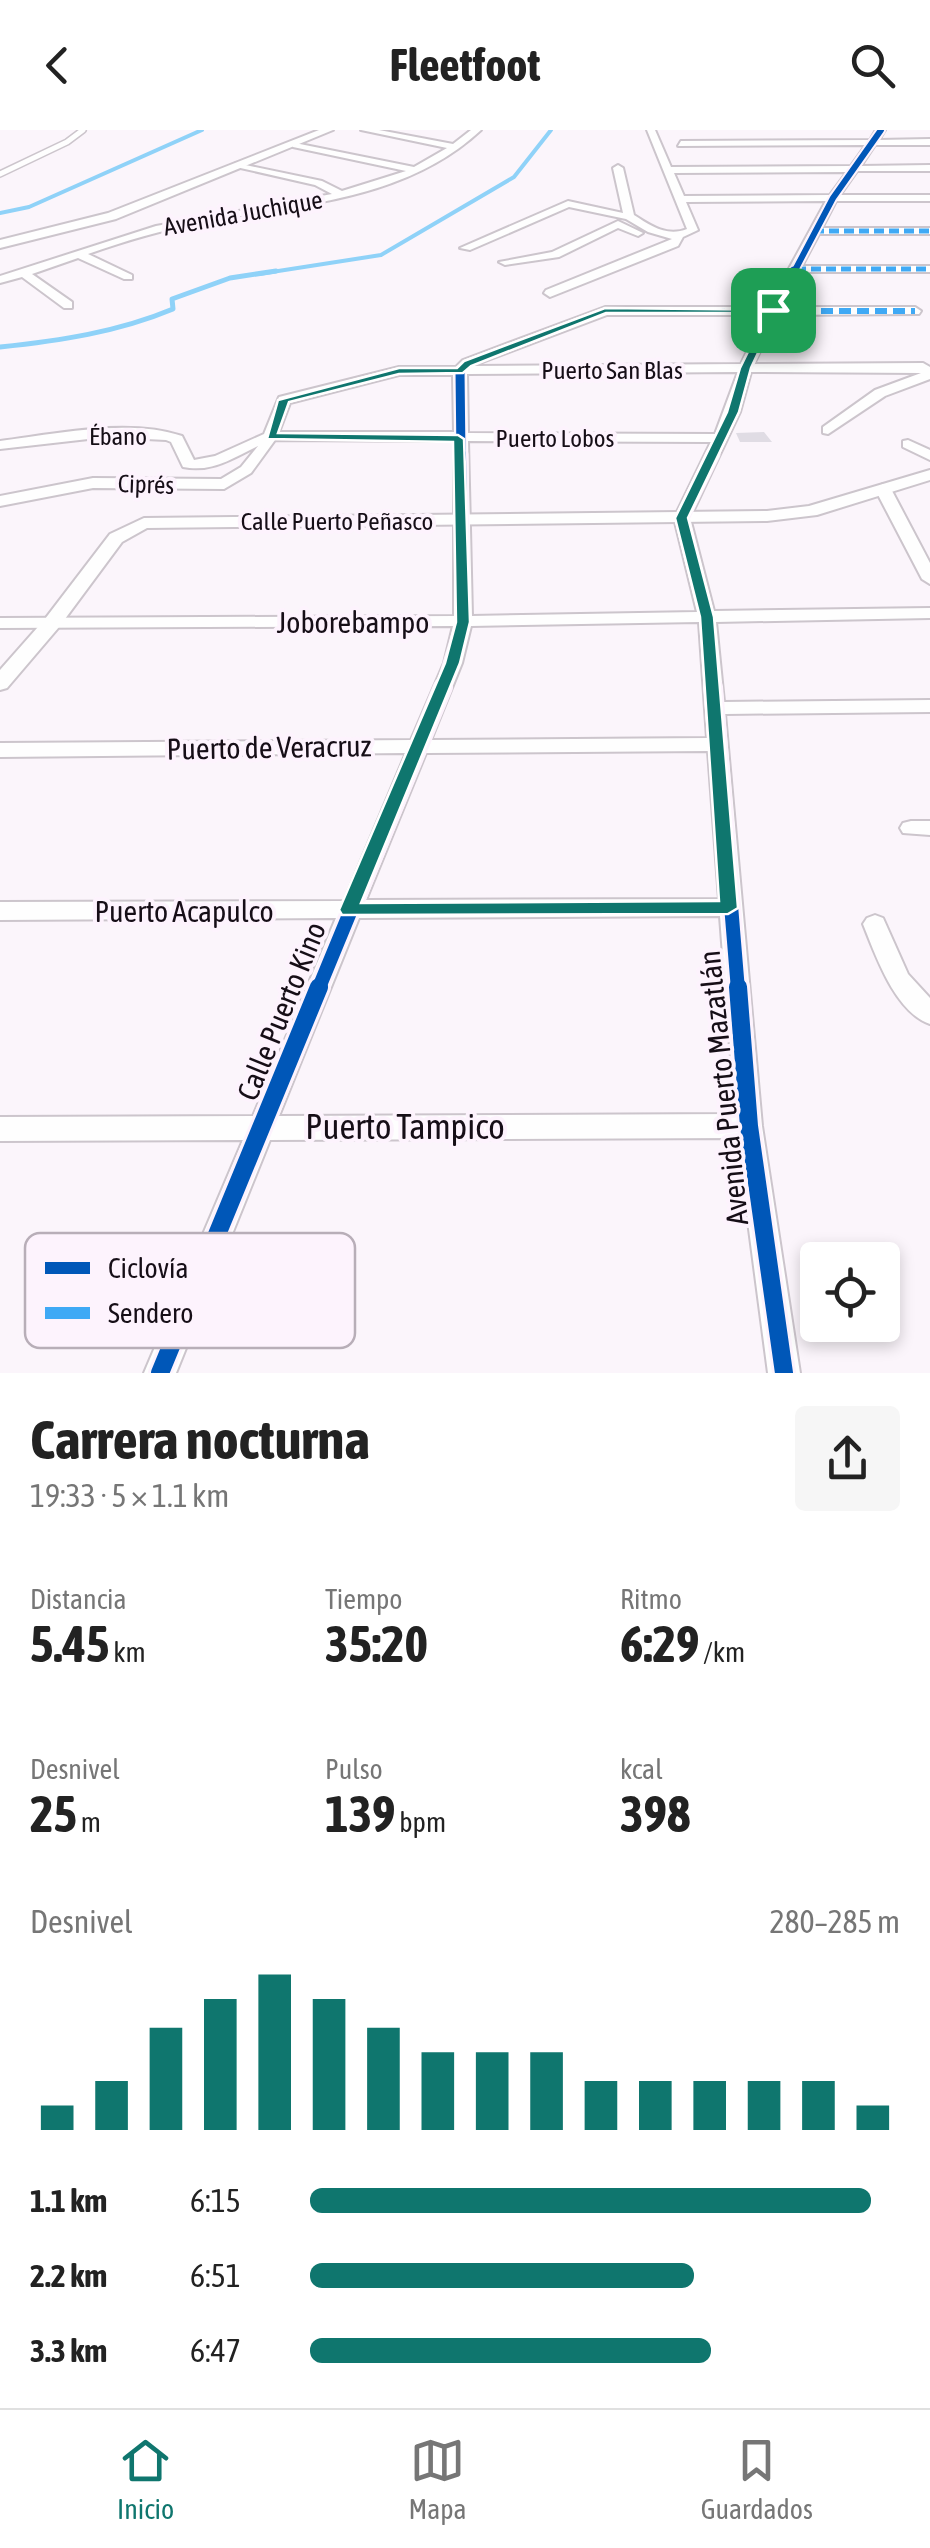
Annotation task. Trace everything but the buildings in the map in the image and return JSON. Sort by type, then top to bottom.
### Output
[{"type":"street","points":[[0,244],[100,220],[328,130]]},
{"type":"street","points":[[365,130],[455,147]]},
{"type":"street","name":"Avenida Juchique","points":[[0,280],[164,227],[388,184],[478,130]]},
{"type":"street","points":[[550,293],[621,266],[642,251],[693,230],[652,130]]},
{"type":"street","points":[[682,518],[733,412],[746,368],[773,310],[833,198],[882,130]]},
{"type":"street","points":[[681,144],[930,142]]},
{"type":"street","points":[[292,144],[416,170]]},
{"type":"street","points":[[240,165],[318,183],[342,195]]},
{"type":"street","points":[[618,168],[629,216]]},
{"type":"street","points":[[670,170],[930,168]]},
{"type":"street","points":[[682,199],[930,198]]},
{"type":"street","points":[[466,248],[568,204],[629,216],[654,233],[677,239]]},
{"type":"street","points":[[505,262],[555,254],[618,224],[649,238],[677,239]]},
{"type":"street","points":[[814,231],[930,231]]},
{"type":"street","points":[[80,254],[128,276]]},
{"type":"street","points":[[796,269],[930,269]]},
{"type":"street","points":[[24,273],[68,305]]},
{"type":"street","points":[[460,371],[468,363],[605,310],[915,311]]},
{"type":"street","points":[[828,430],[880,393],[928,370]]},
{"type":"street","name":"Puerto San Blas","points":[[271,436],[284,400],[399,371],[928,370]]},
{"type":"street","name":"Calle Puerto Kino","points":[[217,1233],[453,663],[463,622],[460,371]]},
{"type":"street","name":"Ébano","points":[[0,444],[106,433],[168,436],[177,438],[188,464],[198,466],[212,464],[246,442],[271,436]]},
{"type":"street","name":"Puerto Lobos","points":[[271,436],[720,438]]},
{"type":"street","name":"Ciprés","points":[[0,501],[93,484],[224,484],[241,478],[271,436]]},
{"type":"street","points":[[908,444],[930,456]]},
{"type":"street","name":"Calle Puerto Peñasco","points":[[52,623],[116,538],[127,529],[164,521],[790,515],[930,476]]},
{"type":"street","points":[[883,489],[930,579]]},
{"type":"street","name":"Avenida Puerto Mazatlán","points":[[682,518],[707,617],[728,908],[749,1126],[784,1373]]},
{"type":"street","name":"Joborebampo","points":[[0,623],[463,622],[930,613]]},
{"type":"street","points":[[0,683],[52,623]]},
{"type":"street","points":[[716,708],[930,706]]},
{"type":"street","name":"Puerto de Veracruz","points":[[0,750],[718,744]]},
{"type":"street","name":"Puerto Acapulco","points":[[0,911],[728,908]]},
{"type":"street","points":[[875,924],[898,978],[930,1014]]},
{"type":"street","name":"Puerto Tampico","points":[[0,1129],[749,1126]]},
{"type":"street","name":"Calle Puerto Kino","points":[[160,1373],[170,1348]]},
{"type":"lane","points":[[0,174],[67,142],[83,130]]},
{"type":"waterway","points":[[0,213],[29,207],[202,130]]},
{"type":"waterway","points":[[259,274],[381,255],[514,177],[551,130]]},
{"type":"waterway","points":[[0,347],[110,330],[173,309],[172,299],[230,278],[276,271]]},
{"type":"marked path","points":[[814,231],[930,231]]},
{"type":"marked path","points":[[796,269],[930,269]]},
{"type":"marked path","points":[[605,311],[915,311]]},
{"type":"cycle path","points":[[784,1373],[749,1126],[707,617],[682,518],[733,412],[746,368],[773,310],[833,198],[881,130]]},
{"type":"cycle path","points":[[218,1233],[453,663],[463,621],[460,371]]},
{"type":"cycle path","points":[[160,1373],[170,1348]]},
{"type":"route","points":[[605,310],[773,310],[746,368],[733,412],[682,518],[707,617],[728,908],[349,910],[453,663],[463,622],[458,439],[271,436],[284,400],[399,371],[460,371],[468,363],[605,310]]}]
